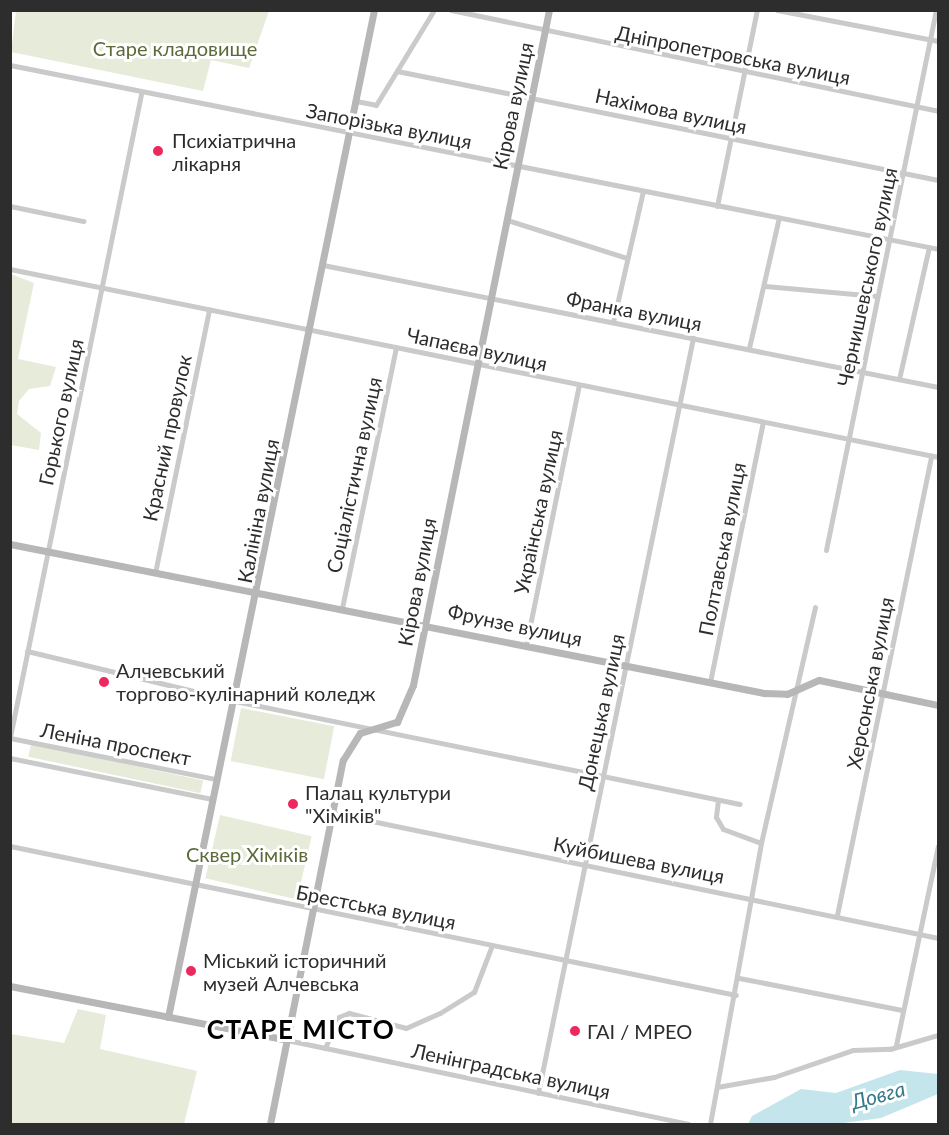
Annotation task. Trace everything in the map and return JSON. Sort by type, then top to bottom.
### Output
[{"type":"street","name":"Калініна вулиця","points":[[168,1017],[199,887],[212,799],[259,592],[374,10]]},
{"type":"street","points":[[356,101],[376,105],[434,10]]},
{"type":"street","name":"Дніпропетровська вулиця","points":[[451,10],[545,33],[939,111]]},
{"type":"street","name":"Кірова вулиця","points":[[270,1125],[312,910],[347,748],[360,733],[390,728],[405,711],[425,623],[549,10]]},
{"type":"street","points":[[717,206],[757,10]]},
{"type":"street","points":[[777,10],[939,41]]},
{"type":"street","name":"Чернишевського вулиця","points":[[826,550],[936,10]]},
{"type":"street","name":"Запорізька вулиця","points":[[10,65],[141,94],[939,249]]},
{"type":"street","name":"Нахімова вулиця","points":[[397,71],[939,180]]},
{"type":"street","name":"Горького вулиця","points":[[10,737],[141,94]]},
{"type":"street","points":[[613,322],[643,191]]},
{"type":"street","points":[[10,206],[84,221]]},
{"type":"street","points":[[749,348],[779,217]]},
{"type":"street","points":[[507,220],[627,258]]},
{"type":"street","points":[[900,380],[929,247]]},
{"type":"street","name":"Франка вулиця","points":[[323,265],[939,387]]},
{"type":"street","name":"Чапаєва вулиця","points":[[10,269],[939,458]]},
{"type":"street","points":[[765,286],[877,296]]},
{"type":"street","name":"Красний провулок","points":[[155,573],[209,309]]},
{"type":"street","name":"Донецька вулиця","points":[[538,1093],[693,338]]},
{"type":"street","name":"Соціалістична вулиця","points":[[342,608],[396,348]]},
{"type":"street","name":"Українська вулиця","points":[[526,645],[579,385]]},
{"type":"street","name":"Полтавська вулиця","points":[[710,682],[763,422]]},
{"type":"street","name":"Херсонська вулиця","points":[[837,915],[931,456]]},
{"type":"street","name":"Фрунзе вулиця","points":[[10,544],[425,623],[626,666],[778,695],[819,680],[939,705]]},
{"type":"street","points":[[710,1125],[754,899],[761,843],[815,607]]},
{"type":"street","points":[[27,651],[235,701],[740,804]]},
{"type":"street","name":"Леніна проспект","points":[[10,737],[216,779]]},
{"type":"street","name":"Леніна проспект","points":[[10,758],[212,799]]},
{"type":"street","points":[[718,800],[716,817],[723,829],[761,843]]},
{"type":"street","name":"Куйбишева вулиця","points":[[333,813],[837,915],[939,938]]},
{"type":"street","name":"Брестська вулиця","points":[[10,846],[199,887],[736,995]]},
{"type":"street","points":[[896,1045],[939,846]]},
{"type":"street","points":[[325,1048],[339,1017],[349,1013],[406,1028],[457,1003],[474,992],[492,945]]},
{"type":"street","points":[[739,978],[902,1011]]},
{"type":"street","name":"Ленінградська вулиця","points":[[10,986],[286,1040],[688,1125]]},
{"type":"street","points":[[717,1087],[774,1077],[854,1050],[896,1045],[939,1035]]},
{"type":"street","points":[[655,1125],[662,1120]]},
{"type":"green space","name":"Старе кладовище","points":[[16,10],[269,11],[249,68],[211,60],[203,91],[11,52]]},
{"type":"green space","points":[[11,274],[34,283],[18,359],[56,367],[50,386],[29,389],[19,401],[17,414],[41,433],[39,450],[11,445]]},
{"type":"green space","points":[[241,708],[334,726],[324,779],[231,761]]},
{"type":"green space","points":[[31,744],[203,781],[200,793],[28,757]]},
{"type":"green space","name":"Сквер Хіміків","points":[[220,815],[312,836],[297,899],[205,878]]},
{"type":"green space","points":[[78,1009],[106,1015],[100,1049],[197,1071],[184,1124],[11,1124],[11,1034],[64,1043]]},
{"type":"water","name":"Довга","points":[[900,1070],[938,1074],[938,1094],[881,1118],[836,1124],[748,1124],[752,1116],[801,1089],[836,1093]]},
{"type":"place","name":"Психіатрична лікарня","points":[[158,151]]},
{"type":"place","name":"Алчевський торгово-кулінарний коледж","points":[[104,682]]},
{"type":"place","name":"Палац культури \"Хіміків\"","points":[[293,804]]},
{"type":"place","name":"Міський історичний музей Алчевська","points":[[191,971]]},
{"type":"place","name":"ГАІ / МРЕО","points":[[575,1031]]},
{"type":"district","name":"СТАРЕ МІСТО","points":[[301,1030]]}]
